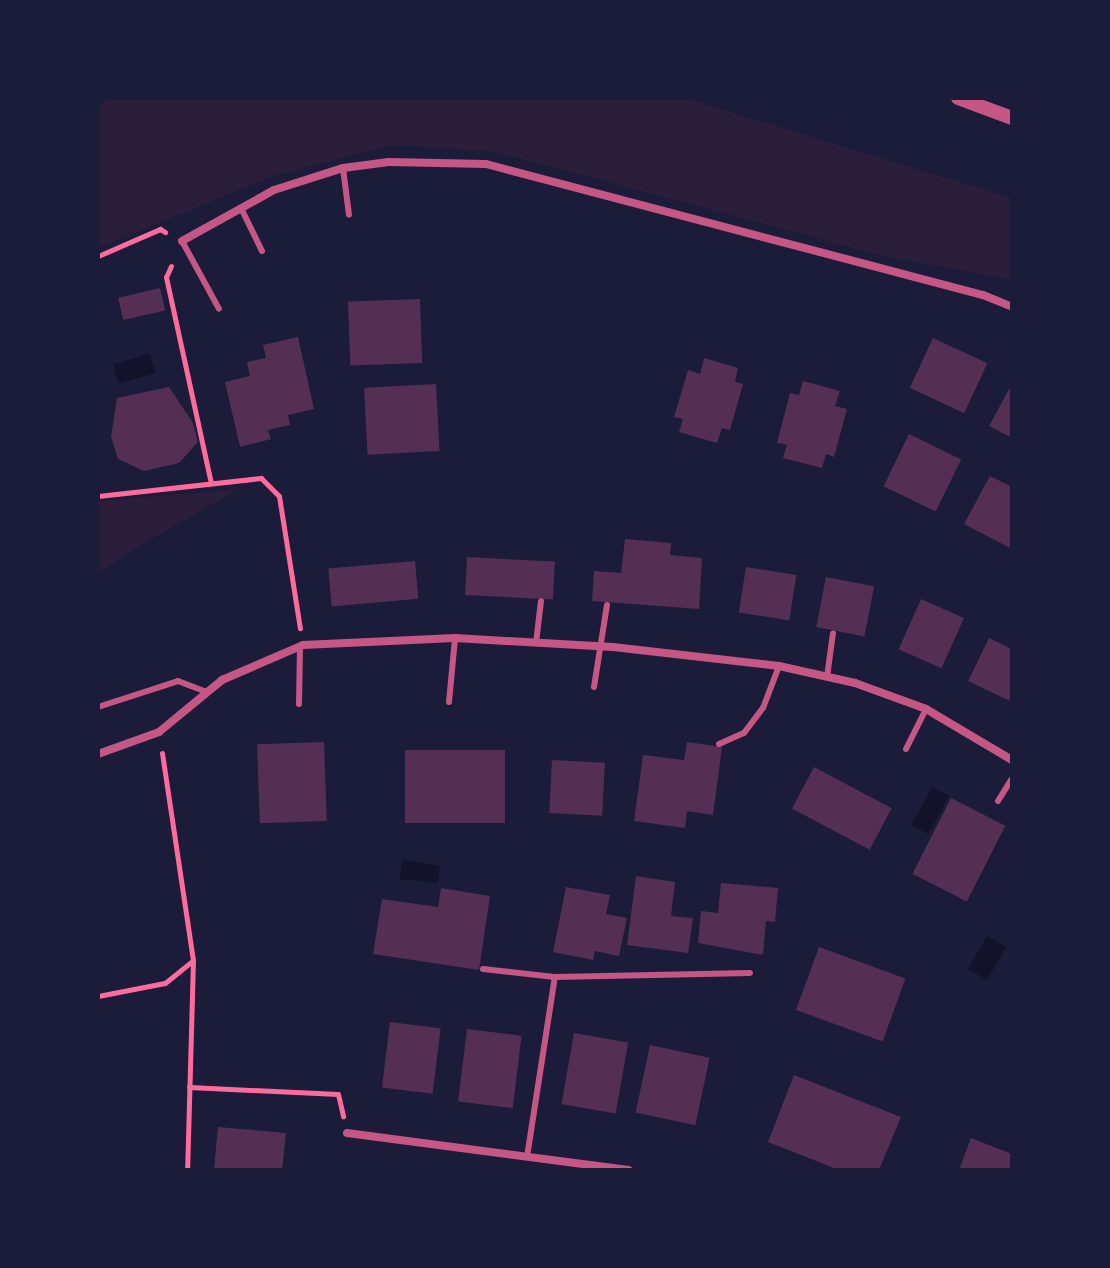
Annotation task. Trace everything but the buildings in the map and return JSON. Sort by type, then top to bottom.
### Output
[{"type":"street","points":[[958,98],[1012,118]]},
{"type":"street","points":[[182,241],[274,190],[343,168],[389,162],[486,164],[983,295],[1012,307]]},
{"type":"street","points":[[98,754],[159,732],[222,680],[301,646],[455,638],[599,647],[779,666],[827,677],[926,709],[1012,760]]},
{"type":"street","points":[[347,1133],[629,1170]]},
{"type":"lane","points":[[343,168],[349,215]]},
{"type":"lane","points":[[241,208],[262,251]]},
{"type":"lane","points":[[182,241],[219,309]]},
{"type":"lane","points":[[536,643],[541,601]]},
{"type":"lane","points":[[594,687],[607,605]]},
{"type":"lane","points":[[827,677],[833,633]]},
{"type":"lane","points":[[449,702],[455,638]]},
{"type":"lane","points":[[299,704],[301,646]]},
{"type":"lane","points":[[719,744],[744,733],[763,708],[779,666]]},
{"type":"lane","points":[[98,707],[178,681],[206,692]]},
{"type":"lane","points":[[906,749],[926,709]]},
{"type":"lane","points":[[998,801],[1012,779]]},
{"type":"lane","points":[[483,969],[555,977],[750,973]]},
{"type":"lane","points":[[527,1157],[555,977]]},
{"type":"path","points":[[98,256],[160,229],[182,241],[166,277],[211,483]]},
{"type":"path","points":[[98,496],[261,478],[279,496],[301,646]]},
{"type":"path","points":[[159,732],[193,960],[187,1170]]},
{"type":"path","points":[[98,996],[165,983],[193,960]]},
{"type":"path","points":[[189,1087],[338,1094],[347,1133]]},
{"type":"shaded area","points":[[110,98],[685,98],[1012,198],[1012,280],[883,256],[496,152],[392,145],[274,176],[98,248],[98,106]]},
{"type":"shaded area","points":[[150,354],[155,373],[118,383],[113,364]]},
{"type":"shaded area","points":[[239,489],[129,552],[98,573],[98,501]]},
{"type":"shaded area","points":[[932,787],[949,796],[929,834],[912,825]]},
{"type":"shaded area","points":[[402,859],[440,866],[438,883],[400,879]]},
{"type":"shaded area","points":[[987,936],[1006,947],[987,980],[968,969]]}]
